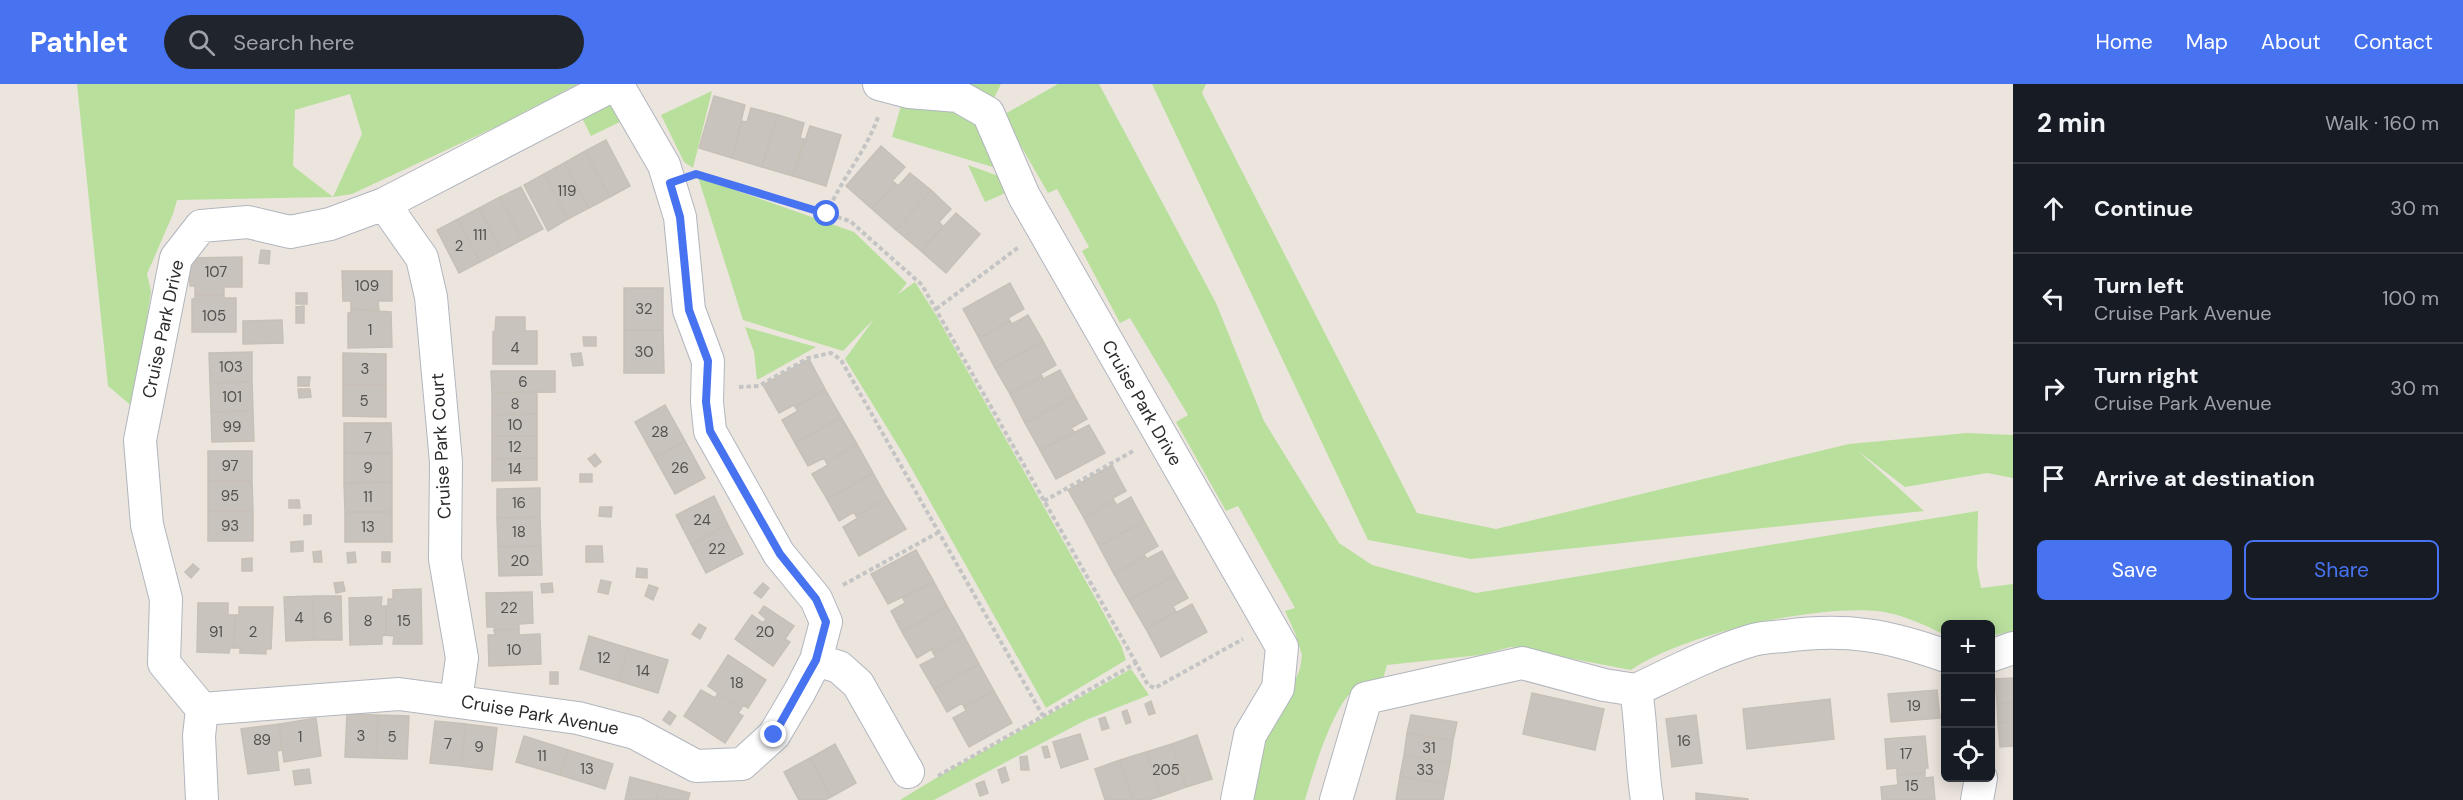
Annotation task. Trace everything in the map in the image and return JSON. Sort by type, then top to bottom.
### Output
[{"type":"street","name":"Cruise Park Avenue","points":[[202,709],[399,694],[456,700],[578,718],[635,733],[696,766],[742,764],[774,735],[816,660],[826,622],[816,600],[780,554],[710,431],[708,361],[689,310],[680,217],[664,165],[616,84]]},
{"type":"street","name":"Cruise Park Drive","points":[[202,709],[164,663],[165,598],[147,525],[140,440],[176,258],[201,226],[248,222],[291,232],[330,224],[384,204],[616,84]]},
{"type":"street","name":"Cruise Park Drive","points":[[884,85],[909,92],[958,96],[988,113],[1024,196],[1282,647],[1278,688],[1250,735],[1237,800]]},
{"type":"street","name":"Cruise Park Court","points":[[384,204],[422,258],[432,297],[446,462],[444,559],[462,658],[456,700]]},
{"type":"street","points":[[1336,800],[1366,698],[1522,663],[1604,685],[1636,690],[1696,661],[1755,639],[1812,632],[1856,633],[1902,640],[1941,654]]},
{"type":"street","points":[[1995,654],[2013,648]]},
{"type":"street","points":[[816,660],[839,667],[858,684],[908,772]]},
{"type":"street","points":[[1636,690],[1641,721],[1643,777],[1647,800]]},
{"type":"street","points":[[202,709],[199,736],[202,800]]},
{"type":"street","points":[[1977,800],[1980,782]]},
{"type":"path","points":[[827,214],[834,198],[872,135],[884,85]]},
{"type":"path","points":[[670,183],[696,174],[850,221],[922,285],[1148,685],[1155,688],[1162,686],[1269,624]]},
{"type":"path","points":[[936,309],[1011,252],[1045,233]]},
{"type":"path","points":[[707,389],[759,386],[808,358],[831,353],[841,360],[1043,716]]},
{"type":"path","points":[[1044,501],[1161,435]]},
{"type":"path","points":[[816,600],[939,532]]},
{"type":"path","points":[[908,772],[934,778],[1136,663]]},
{"type":"green space","points":[[77,84],[578,84],[500,125],[352,194],[333,197],[177,200],[147,274],[151,291],[134,408],[108,386]],"holes":[[[350,94],[362,134],[333,197],[293,166],[295,110]]]},
{"type":"green space","points":[[965,84],[1001,84],[994,98]]},
{"type":"green space","points":[[1058,84],[1099,84],[1216,303],[1264,421],[1339,543],[1372,565],[1476,593],[1978,511],[1977,567],[1981,588],[2013,584],[2013,631],[1995,635],[1995,620],[1941,620],[1941,633],[1894,614],[1850,610],[1785,618],[1715,634],[1654,657],[1631,670],[1511,647],[1480,655],[1387,665],[1383,679],[1356,688],[1345,699],[1324,742],[1305,800],[1253,800],[1250,758],[1278,718],[1300,669],[1302,655],[1285,611],[1295,608],[1238,506],[1226,511],[1176,422],[1188,415],[1130,318],[1120,323],[1082,251],[1089,247],[1057,189],[1048,193],[1003,115]]},
{"type":"green space","points":[[1152,84],[1206,84],[1202,93],[1417,513],[1496,529],[1849,444],[1967,433],[2013,435],[2013,478],[1987,473],[1905,487],[1858,451],[1924,511],[1471,559],[1368,540]]},
{"type":"green space","points":[[712,91],[693,168],[684,162],[661,115]]},
{"type":"green space","points":[[904,95],[977,117],[1003,170],[892,137]]},
{"type":"green space","points":[[602,103],[616,109],[626,119],[591,136],[580,114]]},
{"type":"green space","points":[[968,165],[1004,178],[1010,191],[985,202]]},
{"type":"green space","points":[[698,177],[854,232],[907,283],[897,295],[915,282],[936,315],[1097,601],[1121,645],[1126,660],[1046,708],[905,457],[845,359],[874,319],[843,351],[743,320]]},
{"type":"green space","points":[[745,327],[816,347],[757,380],[754,352]]},
{"type":"green space","points":[[1131,669],[1149,695],[1086,720],[934,800],[900,800],[946,772]]},
{"type":"building","points":[[714,96],[745,105],[732,158],[699,148]]},
{"type":"building","points":[[751,108],[778,115],[762,167],[732,158],[742,121],[747,122]]},
{"type":"building","points":[[778,115],[804,123],[800,138],[804,139],[793,176],[762,167]]},
{"type":"building","points":[[810,126],[841,135],[826,186],[793,176]]},
{"type":"building","points":[[606,140],[630,186],[610,197],[585,151]]},
{"type":"building","points":[[881,146],[905,167],[892,181],[895,183],[872,209],[846,186]]},
{"type":"building","points":[[585,151],[610,197],[589,208],[564,163]]},
{"type":"building","points":[[564,163],[589,208],[568,219],[544,174]]},
{"type":"building","points":[[910,173],[931,190],[896,230],[872,209],[895,183],[898,186]]},
{"type":"building","points":[[544,174],[568,219],[548,231],[524,185]]},
{"type":"building","points":[[521,187],[543,229],[522,240],[500,197]]},
{"type":"building","points":[[931,190],[951,209],[939,222],[943,226],[921,251],[896,230]]},
{"type":"building","points":[[500,197],[522,240],[501,251],[479,208]]},
{"type":"building","points":[[479,208],[501,251],[480,262],[458,219]]},
{"type":"building","points":[[956,213],[980,234],[946,273],[921,251]]},
{"type":"building","points":[[458,219],[480,262],[459,273],[437,230]]},
{"type":"building","points":[[261,250],[270,251],[269,264],[259,263]]},
{"type":"building","points":[[242,257],[242,287],[224,287],[224,295],[195,295],[195,286],[190,286],[189,258]]},
{"type":"building","points":[[342,271],[392,271],[392,301],[378,301],[379,310],[351,309],[351,301],[343,301]]},
{"type":"building","points":[[1010,283],[1024,309],[1008,318],[1010,321],[979,338],[963,309]]},
{"type":"building","points":[[624,288],[663,288],[663,330],[624,330]]},
{"type":"building","points":[[296,293],[307,293],[307,304],[296,304]]},
{"type":"building","points":[[195,295],[224,295],[224,298],[236,298],[236,332],[192,332],[192,299],[195,299]]},
{"type":"building","points":[[304,306],[304,323],[296,323],[296,307]]},
{"type":"building","points":[[351,309],[391,312],[392,347],[348,348],[348,313],[351,313]]},
{"type":"building","points":[[1028,315],[1043,341],[995,368],[979,338],[1010,321],[1012,324]]},
{"type":"building","points":[[496,317],[525,317],[525,331],[537,331],[537,364],[493,364],[493,332]]},
{"type":"building","points":[[282,320],[283,343],[243,344],[243,321]]},
{"type":"building","points":[[624,330],[663,330],[664,373],[624,373]]},
{"type":"building","points":[[583,337],[596,337],[596,346],[584,346]]},
{"type":"building","points":[[1043,341],[1056,365],[1040,374],[1042,376],[1010,394],[995,368]]},
{"type":"building","points":[[252,352],[252,382],[210,383],[209,353]]},
{"type":"building","points":[[343,353],[386,354],[386,385],[343,385]]},
{"type":"building","points":[[581,353],[583,365],[573,366],[571,354]]},
{"type":"building","points":[[809,359],[825,389],[795,407],[794,405],[779,413],[763,385]]},
{"type":"building","points":[[1060,370],[1074,396],[1025,423],[1010,394],[1042,376],[1043,379]]},
{"type":"building","points":[[491,371],[555,371],[555,392],[492,393]]},
{"type":"building","points":[[298,377],[310,377],[309,386],[298,386]]},
{"type":"building","points":[[252,382],[253,411],[211,412],[210,383]]},
{"type":"building","points":[[343,385],[386,385],[386,417],[343,416]]},
{"type":"building","points":[[298,389],[310,389],[311,397],[299,398]]},
{"type":"building","points":[[825,389],[841,417],[795,443],[782,420],[798,411],[795,407]]},
{"type":"building","points":[[537,392],[537,414],[492,415],[492,393]]},
{"type":"building","points":[[1074,396],[1087,419],[1071,428],[1074,432],[1040,450],[1025,423]]},
{"type":"building","points":[[665,405],[685,441],[655,458],[635,422]]},
{"type":"building","points":[[253,411],[254,441],[212,442],[211,412]]},
{"type":"building","points":[[537,414],[537,436],[492,436],[492,415]]},
{"type":"building","points":[[841,417],[857,444],[826,462],[824,458],[808,466],[795,443]]},
{"type":"building","points":[[344,423],[391,423],[392,453],[344,453]]},
{"type":"building","points":[[1089,425],[1105,453],[1056,479],[1040,450]]},
{"type":"building","points":[[492,436],[537,436],[537,458],[492,459]]},
{"type":"building","points":[[685,441],[705,478],[675,494],[655,458]]},
{"type":"building","points":[[857,444],[873,473],[827,499],[812,474],[828,465],[826,462]]},
{"type":"building","points":[[208,451],[252,451],[252,481],[208,481]]},
{"type":"building","points":[[344,453],[392,453],[392,482],[344,483]]},
{"type":"building","points":[[595,454],[601,462],[595,467],[588,459]]},
{"type":"building","points":[[537,458],[537,480],[492,481],[492,459]]},
{"type":"building","points":[[1112,465],[1126,491],[1113,498],[1114,501],[1084,518],[1068,490]]},
{"type":"building","points":[[873,473],[887,498],[856,516],[854,512],[839,521],[827,499]]},
{"type":"building","points":[[580,474],[592,474],[592,482],[580,482]]},
{"type":"building","points":[[208,481],[252,481],[253,511],[208,511]]},
{"type":"building","points":[[392,482],[392,512],[345,512],[344,483]]},
{"type":"building","points":[[540,488],[540,517],[497,518],[497,489]]},
{"type":"building","points":[[714,496],[728,525],[691,544],[676,515]]},
{"type":"building","points":[[1131,497],[1144,521],[1099,546],[1084,518],[1114,501],[1117,505]]},
{"type":"building","points":[[887,498],[906,529],[859,556],[843,527],[858,518],[856,516]]},
{"type":"building","points":[[289,500],[299,500],[300,508],[289,508]]},
{"type":"building","points":[[600,507],[612,507],[611,517],[599,516]]},
{"type":"building","points":[[208,511],[253,511],[253,541],[208,541]]},
{"type":"building","points":[[345,512],[392,512],[392,542],[345,542]]},
{"type":"building","points":[[304,515],[311,515],[311,524],[304,525]]},
{"type":"building","points":[[540,517],[541,546],[498,547],[497,518]]},
{"type":"building","points":[[1144,521],[1158,546],[1114,574],[1099,546]]},
{"type":"building","points":[[728,525],[743,554],[706,573],[691,544]]},
{"type":"building","points":[[303,541],[303,551],[291,552],[291,542]]},
{"type":"building","points":[[541,546],[542,575],[499,576],[498,547]]},
{"type":"building","points":[[586,546],[602,546],[603,562],[586,562]]},
{"type":"building","points":[[916,550],[934,582],[888,604],[871,574]]},
{"type":"building","points":[[321,551],[322,562],[314,562],[313,552]]},
{"type":"building","points":[[1162,551],[1175,575],[1129,600],[1114,574],[1145,556],[1147,559]]},
{"type":"building","points":[[355,552],[356,562],[348,563],[347,553]]},
{"type":"building","points":[[382,552],[390,552],[390,562],[382,562]]},
{"type":"building","points":[[252,558],[252,571],[242,571],[242,559]]},
{"type":"building","points":[[193,564],[199,569],[191,578],[185,572]]},
{"type":"building","points":[[637,568],[647,569],[647,578],[636,577]]},
{"type":"building","points":[[1175,575],[1188,598],[1173,606],[1176,612],[1146,629],[1129,600]]},
{"type":"building","points":[[601,580],[611,582],[608,594],[598,592]]},
{"type":"building","points":[[343,582],[345,591],[336,593],[334,583]]},
{"type":"building","points":[[934,582],[947,606],[902,632],[891,611],[905,603],[903,598]]},
{"type":"building","points":[[552,583],[553,592],[542,593],[541,584]]},
{"type":"building","points":[[763,583],[769,588],[761,598],[754,593]]},
{"type":"building","points":[[649,585],[658,588],[653,600],[645,596]]},
{"type":"building","points":[[421,589],[422,644],[393,644],[394,636],[386,635],[388,599],[393,599],[393,590]]},
{"type":"building","points":[[532,592],[533,623],[519,624],[519,629],[494,630],[495,627],[487,627],[486,593]]},
{"type":"building","points":[[313,596],[341,596],[342,640],[314,640]]},
{"type":"building","points":[[313,596],[314,640],[286,641],[284,597]]},
{"type":"building","points":[[382,597],[381,606],[386,606],[386,635],[382,636],[382,644],[350,645],[349,598]]},
{"type":"building","points":[[198,603],[228,603],[228,615],[235,615],[234,648],[230,648],[229,653],[197,652]]},
{"type":"building","points":[[1192,604],[1207,632],[1161,657],[1146,629]]},
{"type":"building","points":[[764,606],[794,626],[785,639],[790,642],[773,666],[735,639],[752,615],[763,623],[766,619],[759,613]]},
{"type":"building","points":[[947,606],[964,636],[933,653],[932,649],[917,658],[902,632]]},
{"type":"building","points":[[239,607],[273,607],[271,649],[266,649],[266,654],[240,653],[240,648],[234,648],[235,615],[239,615]]},
{"type":"building","points":[[699,624],[706,628],[700,639],[692,634]]},
{"type":"building","points":[[519,629],[519,635],[540,634],[541,664],[489,666],[488,635],[495,635],[494,630]]},
{"type":"building","points":[[589,636],[628,648],[619,681],[580,669]]},
{"type":"building","points":[[964,636],[979,664],[934,689],[920,665],[936,657],[933,653]]},
{"type":"building","points":[[628,648],[668,660],[658,693],[619,681]]},
{"type":"building","points":[[728,655],[766,680],[748,708],[743,705],[741,709],[708,686]]},
{"type":"building","points":[[979,664],[994,691],[964,707],[962,703],[947,712],[934,689]]},
{"type":"building","points":[[550,672],[558,672],[558,684],[550,684]]},
{"type":"building","points":[[2013,678],[2013,703],[1997,704],[1995,679]]},
{"type":"building","points":[[701,690],[715,698],[718,693],[741,709],[738,713],[743,716],[725,743],[684,716]]},
{"type":"building","points":[[1937,690],[1940,718],[1891,722],[1888,694]]},
{"type":"building","points":[[994,691],[1012,723],[969,747],[953,718],[966,711],[964,707]]},
{"type":"building","points":[[1532,693],[1604,709],[1595,750],[1523,734]]},
{"type":"building","points":[[1830,699],[1834,739],[1747,749],[1743,709]]},
{"type":"building","points":[[1151,701],[1155,713],[1149,715],[1145,704]]},
{"type":"building","points":[[2013,703],[2013,722],[1998,723],[1997,704]]},
{"type":"building","points":[[1127,710],[1131,722],[1126,724],[1122,712]]},
{"type":"building","points":[[669,711],[676,716],[670,725],[663,720]]},
{"type":"building","points":[[347,714],[378,715],[376,758],[345,757]]},
{"type":"building","points":[[378,715],[409,716],[407,759],[376,758]]},
{"type":"building","points":[[1411,715],[1457,722],[1453,741],[1407,733]]},
{"type":"building","points":[[1696,715],[1702,763],[1672,767],[1666,719]]},
{"type":"building","points":[[1105,717],[1109,728],[1102,730],[1099,719]]},
{"type":"building","points":[[316,718],[321,756],[284,762],[279,724]]},
{"type":"building","points":[[435,721],[466,724],[461,766],[430,763]]},
{"type":"building","points":[[2013,722],[2013,746],[2000,747],[1998,723]]},
{"type":"building","points":[[279,724],[282,750],[277,751],[279,770],[248,774],[241,729]]},
{"type":"building","points":[[466,724],[497,728],[492,770],[461,766]]},
{"type":"building","points":[[1407,733],[1453,741],[1450,763],[1404,755]]},
{"type":"building","points":[[1080,734],[1088,759],[1061,768],[1053,742]]},
{"type":"building","points":[[1197,735],[1212,779],[1186,787],[1172,744]]},
{"type":"building","points":[[524,736],[568,750],[560,775],[516,762]]},
{"type":"building","points":[[1925,736],[1928,768],[1925,768],[1925,773],[1897,775],[1897,768],[1887,769],[1885,739]]},
{"type":"building","points":[[835,744],[856,783],[831,797],[810,758]]},
{"type":"building","points":[[1172,744],[1186,787],[1161,796],[1146,752]]},
{"type":"building","points":[[1047,746],[1050,757],[1045,758],[1042,747]]},
{"type":"building","points":[[568,750],[613,764],[605,789],[560,775]]},
{"type":"building","points":[[1146,752],[1161,796],[1148,800],[1133,800],[1120,760]]},
{"type":"building","points":[[1404,755],[1450,763],[1446,784],[1400,776]]},
{"type":"building","points":[[1027,756],[1029,770],[1021,770],[1020,757]]},
{"type":"building","points":[[810,758],[831,797],[825,800],[799,800],[784,772]]},
{"type":"building","points":[[1120,760],[1133,800],[1105,800],[1095,769]]},
{"type":"building","points":[[1005,767],[1009,780],[1002,783],[998,770]]},
{"type":"building","points":[[309,769],[311,783],[295,785],[293,771]]},
{"type":"building","points":[[1925,773],[1925,778],[1933,777],[1935,800],[1882,800],[1881,787],[1898,785],[1897,775]]},
{"type":"building","points":[[1400,776],[1446,784],[1443,800],[1396,800]]},
{"type":"building","points":[[630,777],[660,785],[656,800],[625,800]]},
{"type":"building","points":[[984,781],[988,793],[980,796],[976,784]]},
{"type":"building","points":[[660,785],[690,793],[688,800],[656,800]]},
{"type":"building","points":[[1696,793],[1748,799],[1748,800],[1696,800]]},
{"type":"route","points":[[774,735],[816,660],[826,622],[816,599],[780,554],[710,431],[706,402],[708,361],[689,310],[680,217],[670,183],[696,174],[827,214]]}]
